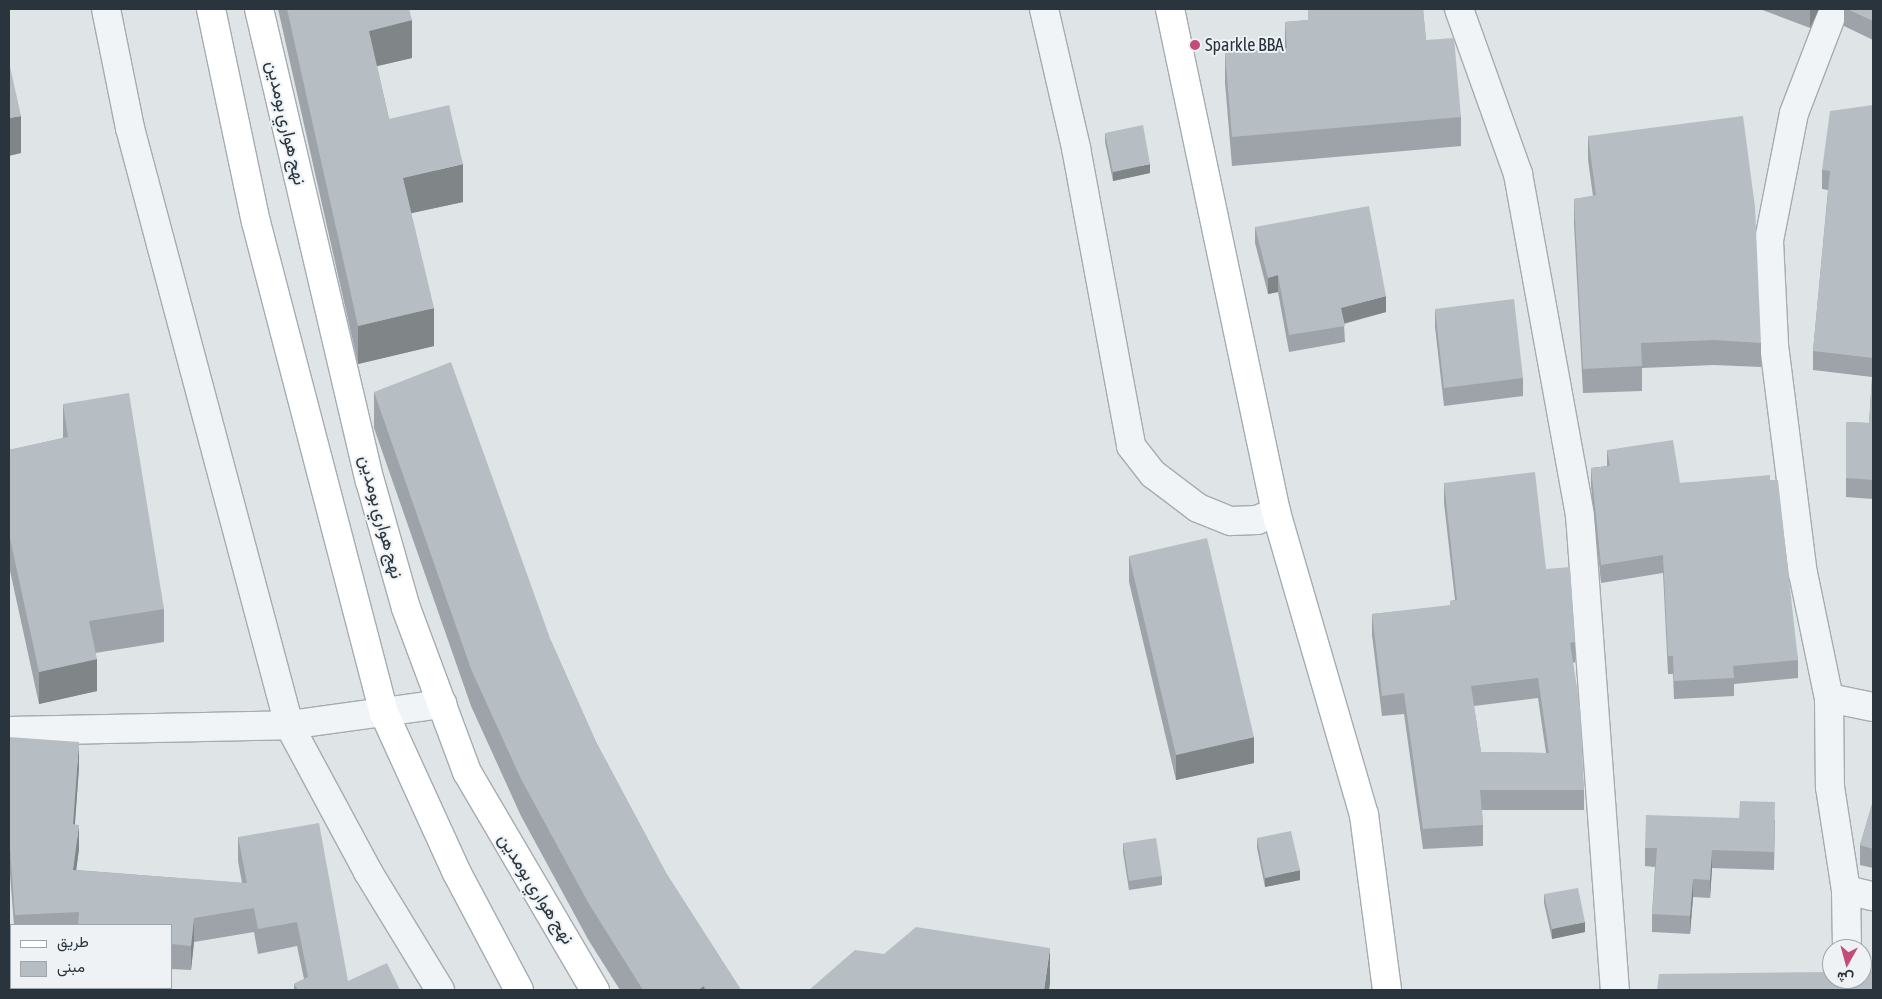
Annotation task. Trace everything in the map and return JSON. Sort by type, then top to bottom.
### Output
[{"type":"main road","points":[[211,9],[256,222],[384,714],[457,873],[519,990]]},
{"type":"main road","name":"نهج هواري بومدين","points":[[259,9],[370,481],[406,608],[467,772],[595,990]]},
{"type":"main road","points":[[1170,9],[1276,512],[1364,815],[1387,990]]},
{"type":"street","points":[[106,9],[130,128],[288,725],[368,872],[440,990]]},
{"type":"street","points":[[1044,9],[1076,148],[1131,446],[1153,474],[1198,508],[1231,520],[1257,520],[1276,512]]},
{"type":"street","points":[[1459,9],[1518,174],[1580,515],[1615,990]]},
{"type":"street","points":[[1834,9],[1794,113],[1769,241],[1774,345],[1802,563],[1829,698],[1830,787],[1846,890],[1847,939]]},
{"type":"street","points":[[1829,698],[1873,707]]},
{"type":"street","points":[[9,731],[288,725],[384,714],[443,704]]},
{"type":"street","points":[[1846,890],[1873,896]]},
{"type":"building","points":[[287,9],[409,9],[412,20],[369,31],[389,119],[449,105],[463,164],[403,178],[434,308],[358,326]]},
{"type":"building","points":[[1308,9],[1423,9],[1426,40],[1454,38],[1461,117],[1232,137],[1225,53],[1287,48],[1285,22],[1308,20]]},
{"type":"building","points":[[1847,9],[1873,9],[1873,21]]},
{"type":"building","points":[[9,62],[21,116],[9,118]]},
{"type":"building","points":[[1873,105],[1873,358],[1813,351],[1830,171],[1822,170],[1830,111]]},
{"type":"building","points":[[1743,116],[1755,207],[1761,343],[1714,340],[1641,343],[1642,366],[1583,369],[1574,199],[1596,195],[1588,136]]},
{"type":"building","points":[[1143,125],[1150,164],[1113,172],[1105,133]]},
{"type":"building","points":[[1369,206],[1386,296],[1341,308],[1345,326],[1289,335],[1278,275],[1268,278],[1255,227]]},
{"type":"building","points":[[1514,299],[1523,378],[1444,388],[1435,309]]},
{"type":"building","points":[[451,362],[551,641],[596,742],[666,873],[741,990],[707,990],[704,986],[698,990],[643,990],[589,904],[521,779],[471,669],[374,392]]},
{"type":"building","points":[[1873,364],[1873,480],[1846,478],[1846,422],[1869,423]]},
{"type":"building","points":[[129,393],[164,609],[89,621],[97,659],[39,672],[9,534],[9,450],[68,437],[63,404]]},
{"type":"building","points":[[1673,440],[1680,483],[1770,475],[1770,480],[1778,480],[1798,660],[1733,666],[1734,678],[1674,681],[1673,656],[1668,656],[1663,555],[1601,565],[1591,468],[1610,466],[1607,450]]},
{"type":"building","points":[[1535,472],[1546,569],[1570,567],[1575,642],[1570,643],[1580,707],[1584,790],[1480,790],[1483,825],[1423,829],[1404,693],[1382,696],[1372,614],[1450,605],[1450,601],[1457,600],[1444,483]],"holes":[[[1538,678],[1549,753],[1481,752],[1471,686]]]},
{"type":"building","points":[[1207,538],[1254,737],[1176,755],[1129,556]]},
{"type":"building","points":[[9,737],[79,742],[73,824],[79,825],[73,870],[247,883],[238,837],[319,823],[348,981],[387,963],[400,990],[298,990],[294,984],[308,977],[297,922],[258,929],[254,908],[194,918],[191,946],[172,944],[172,924],[78,924],[79,912],[15,915],[9,849]]},
{"type":"building","points":[[1740,801],[1775,802],[1774,852],[1712,850],[1710,880],[1693,879],[1690,916],[1652,914],[1657,848],[1645,848],[1646,815],[1739,818]]},
{"type":"building","points":[[1873,801],[1873,849],[1860,845]]},
{"type":"building","points":[[1291,831],[1300,870],[1265,878],[1257,838]]},
{"type":"building","points":[[1156,838],[1162,876],[1129,881],[1123,843]]},
{"type":"building","points":[[1578,888],[1585,922],[1552,929],[1544,894]]},
{"type":"building","points":[[916,927],[1050,948],[1044,990],[809,990],[855,950],[884,954]]},
{"type":"building","points":[[1873,956],[1873,990],[1657,990],[1659,974],[1822,972],[1822,989],[1872,989]]},
{"type":"place","name":"Sparkle BBA","points":[[1195,45]]}]
